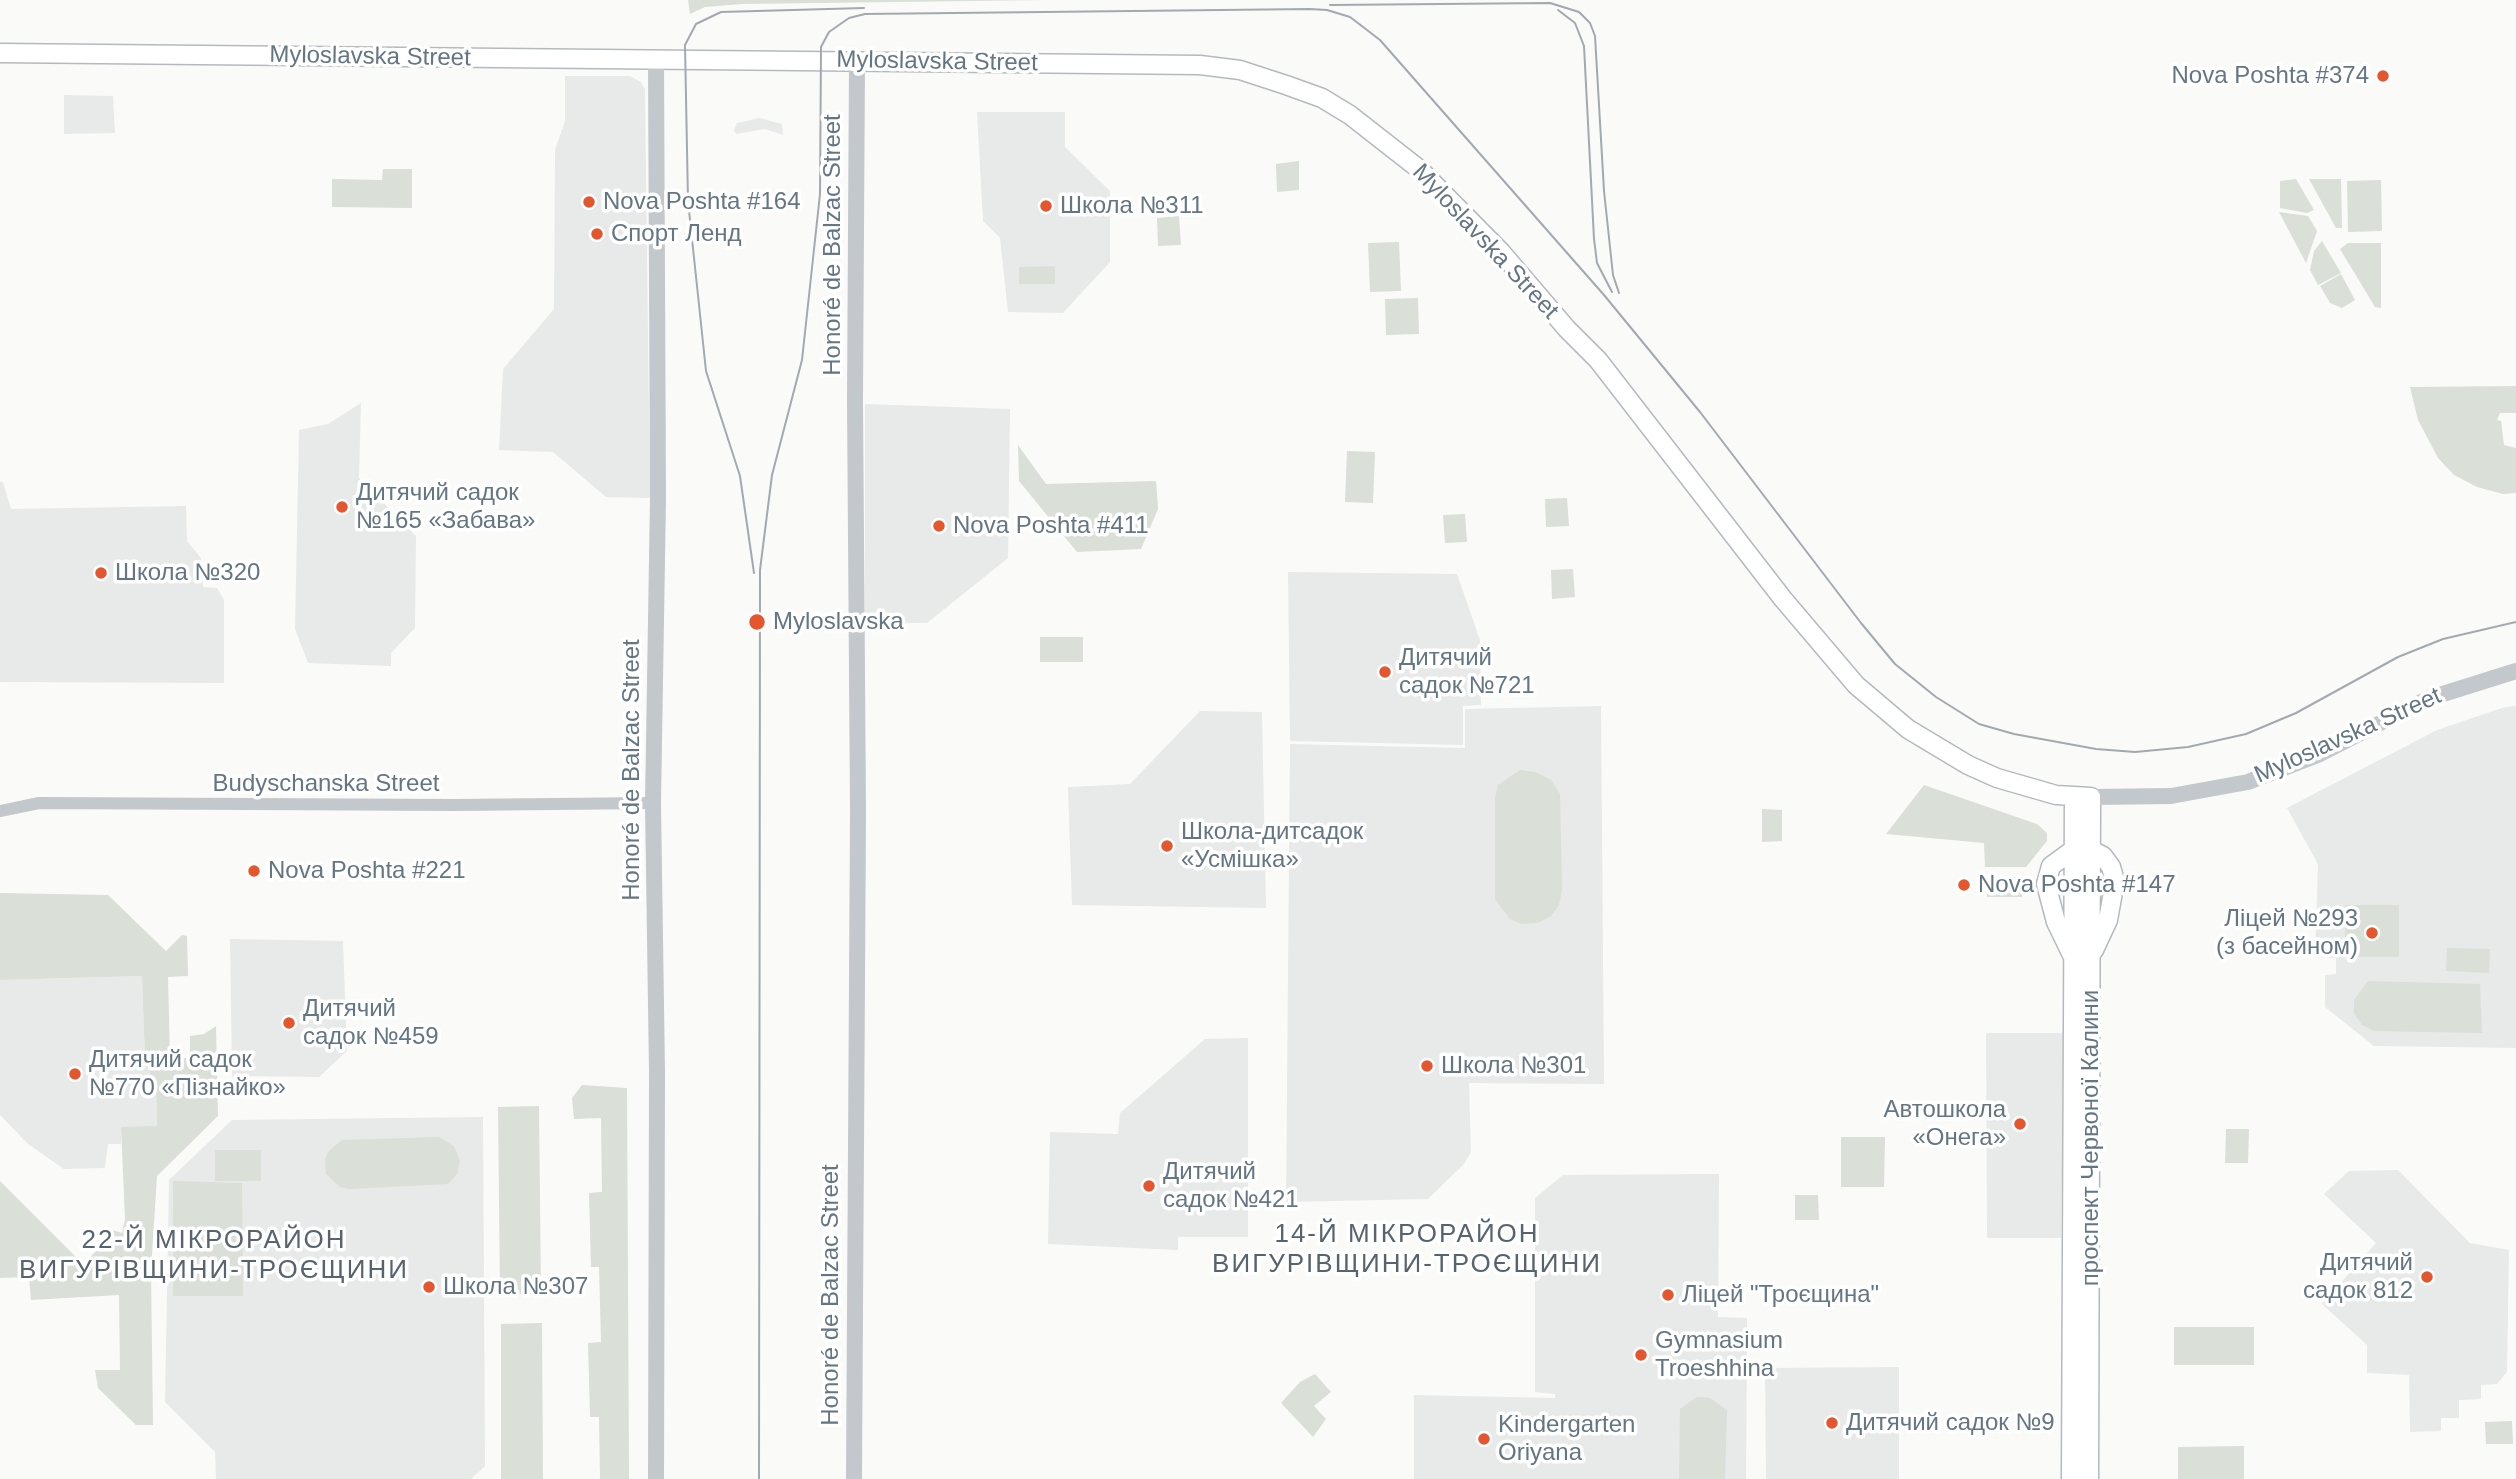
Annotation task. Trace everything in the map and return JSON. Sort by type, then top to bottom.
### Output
[{"type":"main road","name":"Myloslavska Street","points":[[0,53],[1199,65],[1240,71],[1322,98],[1350,115],[1419,169],[1501,252],[1567,329],[1598,360],[1783,599],[1856,685],[1908,730],[1944,754],[1997,778],[2083,797]]},
{"type":"main road","name":"проспект Червоної Калини","points":[[2083,797],[2082,958],[2089,1479]]},
{"type":"main road","points":[[2082,850],[2103,856],[2111,867],[2115,881],[2108,920],[2082,958],[2056,922],[2046,884],[2051,866],[2082,850]]},
{"type":"main road","name":"проспект Червоної Калини","points":[[2071,1479],[2082,958]]},
{"type":"street","name":"Honoré de Balzac Street","points":[[656,61],[658,515],[653,803],[657,1072],[656,1479]]},
{"type":"street","name":"Honoré de Balzac Street","points":[[853,1479],[858,812],[855,401],[857,61]]},
{"type":"street","name":"Myloslavska Street","points":[[2083,797],[2171,796],[2248,782],[2320,754],[2427,699],[2516,671]]},
{"type":"street","name":"Budyschanska Street","points":[[0,811],[39,803],[653,803]]},
{"type":"shaded area","points":[[688,0],[1047,0],[742,4],[705,7],[690,14]]},
{"type":"shaded area","points":[[565,76],[630,76],[641,82],[645,89],[650,498],[606,497],[553,452],[499,450],[503,369],[554,309],[555,150],[565,121]]},
{"type":"shaded area","points":[[64,95],[113,96],[115,133],[64,134]]},
{"type":"shaded area","name":"Школа №311","points":[[977,112],[1065,112],[1065,147],[1110,191],[1110,262],[1063,313],[1008,312],[1000,238],[983,221]]},
{"type":"shaded area","points":[[760,118],[782,124],[783,135],[765,129],[736,134],[734,130],[737,123]]},
{"type":"shaded area","points":[[1299,161],[1299,190],[1277,192],[1276,164]]},
{"type":"shaded area","points":[[383,169],[412,169],[412,208],[332,207],[332,179],[382,180]]},
{"type":"shaded area","points":[[2296,179],[2314,210],[2307,213],[2280,208],[2280,181]]},
{"type":"shaded area","points":[[2309,179],[2341,179],[2342,228],[2336,228]]},
{"type":"shaded area","points":[[2381,180],[2382,231],[2348,232],[2347,181]]},
{"type":"shaded area","points":[[2279,212],[2308,216],[2317,231],[2306,263]]},
{"type":"shaded area","points":[[1179,216],[1181,245],[1158,246],[1157,218]]},
{"type":"shaded area","points":[[2322,241],[2341,273],[2318,285],[2310,270],[2314,251]]},
{"type":"shaded area","points":[[1399,242],[1401,291],[1370,292],[1368,243]]},
{"type":"shaded area","points":[[2348,243],[2381,243],[2381,308],[2375,307],[2340,249]]},
{"type":"shaded area","points":[[1055,266],[1055,284],[1019,284],[1019,267]]},
{"type":"shaded area","points":[[2341,274],[2355,300],[2342,308],[2330,303],[2320,286]]},
{"type":"shaded area","points":[[1418,298],[1419,334],[1386,335],[1385,299]]},
{"type":"shaded area","points":[[2516,386],[2516,413],[2500,413],[2497,420],[2501,421],[2504,445],[2516,448],[2516,493],[2503,494],[2477,487],[2454,475],[2438,458],[2418,420],[2410,387]]},
{"type":"shaded area","name":"Дитячий садок №165 «Забава»","points":[[361,403],[359,478],[416,536],[415,628],[391,653],[391,666],[308,663],[295,629],[299,430],[328,424]]},
{"type":"shaded area","points":[[865,404],[1010,409],[1008,558],[927,623],[865,623]]},
{"type":"shaded area","points":[[1018,445],[1046,484],[1156,481],[1158,509],[1141,549],[1077,552],[1019,481]]},
{"type":"shaded area","points":[[1347,451],[1375,452],[1373,503],[1345,502]]},
{"type":"shaded area","name":"Школа №320","points":[[0,482],[3,482],[11,509],[186,506],[187,541],[201,558],[203,587],[217,588],[224,600],[224,683],[0,682]]},
{"type":"shaded area","points":[[1567,498],[1569,526],[1546,527],[1545,499]]},
{"type":"shaded area","points":[[1465,514],[1467,542],[1445,543],[1443,515]]},
{"type":"shaded area","points":[[1573,569],[1575,597],[1552,599],[1551,570]]},
{"type":"shaded area","name":"Дитячий садок №721","points":[[1288,572],[1457,574],[1480,640],[1481,705],[1463,706],[1463,745],[1290,741]]},
{"type":"shaded area","points":[[1040,637],[1083,637],[1083,662],[1040,662]]},
{"type":"shaded area","points":[[1601,706],[1604,1084],[1469,1083],[1471,1152],[1464,1164],[1428,1199],[1286,1202],[1290,744],[1465,748],[1465,709]]},
{"type":"shaded area","points":[[2516,706],[2516,1048],[2374,1046],[2325,1007],[2325,975],[2336,974],[2336,958],[2315,957],[2318,864],[2287,808],[2437,730],[2505,707]]},
{"type":"shaded area","name":"Школа-дитсадок «Усмішка»","points":[[1200,711],[1262,712],[1266,908],[1072,905],[1068,787],[1130,784]]},
{"type":"shaded area","points":[[1520,770],[1535,772],[1551,780],[1560,794],[1562,890],[1559,905],[1551,916],[1538,923],[1521,924],[1510,919],[1495,899],[1495,797],[1498,785]]},
{"type":"shaded area","points":[[1924,785],[2037,824],[2047,833],[2047,841],[2026,867],[1985,867],[1984,843],[1886,834]]},
{"type":"shaded area","points":[[1762,809],[1782,810],[1782,841],[1762,842]]},
{"type":"shaded area","points":[[1987,877],[2022,877],[2022,897],[1987,897]]},
{"type":"shaded area","points":[[0,893],[108,895],[166,951],[182,935],[187,936],[188,976],[168,977],[170,1058],[190,1058],[190,1036],[204,1034],[216,1026],[218,1116],[157,1176],[151,1270],[153,1425],[136,1425],[98,1388],[95,1370],[120,1370],[119,1295],[31,1300],[29,1277],[0,1278],[0,1181],[83,1264],[98,1249],[109,1229],[122,1233],[125,1219],[121,1127],[157,1126],[156,1087],[145,1061],[142,976],[0,980]]},
{"type":"shaded area","name":"Ліцей №293 (з басейном)","points":[[2345,905],[2399,905],[2399,957],[2345,957]]},
{"type":"shaded area","name":"Дитячий садок №459","points":[[230,939],[343,941],[347,1051],[319,1077],[232,1076]]},
{"type":"shaded area","points":[[2447,948],[2490,949],[2489,973],[2446,971]]},
{"type":"shaded area","name":"Дитячий садок №770 «Пізнайко»","points":[[142,976],[145,1061],[156,1087],[157,1127],[121,1127],[121,1144],[108,1144],[105,1168],[64,1169],[28,1144],[0,1115],[0,980]]},
{"type":"shaded area","points":[[2368,981],[2480,984],[2482,1033],[2374,1031],[2362,1025],[2354,1013],[2354,1000]]},
{"type":"shaded area","points":[[1986,1033],[2064,1033],[2061,1238],[1987,1238]]},
{"type":"shaded area","name":"Дитячий садок №421","points":[[1248,1038],[1248,1237],[1178,1237],[1178,1250],[1048,1244],[1050,1132],[1118,1134],[1120,1113],[1205,1039]]},
{"type":"shaded area","points":[[582,1085],[627,1088],[629,1479],[600,1479],[599,1417],[590,1417],[588,1343],[601,1342],[599,1267],[591,1267],[589,1193],[602,1192],[601,1118],[574,1119],[572,1098]]},
{"type":"shaded area","points":[[539,1106],[541,1294],[500,1294],[498,1107]]},
{"type":"shaded area","points":[[483,1117],[485,1466],[471,1479],[216,1479],[215,1452],[165,1402],[169,1180],[232,1120]]},
{"type":"shaded area","points":[[2226,1129],[2249,1129],[2248,1163],[2225,1163]]},
{"type":"shaded area","points":[[439,1137],[454,1146],[460,1161],[457,1174],[448,1184],[349,1189],[340,1187],[326,1174],[325,1159],[329,1151],[342,1140]]},
{"type":"shaded area","points":[[1841,1137],[1885,1137],[1884,1187],[1841,1187]]},
{"type":"shaded area","points":[[215,1150],[261,1150],[261,1181],[215,1181]]},
{"type":"shaded area","name":"Дитячий садок 812","points":[[2398,1170],[2470,1243],[2509,1250],[2507,1372],[2497,1384],[2481,1385],[2481,1399],[2459,1400],[2459,1418],[2441,1418],[2441,1431],[2410,1432],[2409,1375],[2367,1373],[2367,1345],[2322,1304],[2376,1243],[2324,1194],[2349,1171]]},
{"type":"shaded area","name":"Gymnasium Troeshhina","points":[[1719,1174],[1718,1317],[1747,1318],[1746,1479],[1414,1479],[1414,1395],[1555,1398],[1555,1394],[1535,1392],[1535,1198],[1563,1175]]},
{"type":"shaded area","points":[[173,1181],[242,1183],[243,1296],[173,1296]]},
{"type":"shaded area","points":[[1795,1195],[1818,1195],[1819,1220],[1795,1220]]},
{"type":"shaded area","points":[[542,1323],[543,1479],[501,1479],[501,1324]]},
{"type":"shaded area","points":[[2174,1327],[2254,1327],[2254,1365],[2174,1365]]},
{"type":"shaded area","name":"Дитячий садок №9","points":[[1899,1367],[1899,1479],[1766,1479],[1765,1368]]},
{"type":"shaded area","points":[[1315,1374],[1331,1392],[1314,1406],[1326,1419],[1313,1437],[1281,1403],[1300,1382]]},
{"type":"shaded area","points":[[1697,1397],[1710,1398],[1727,1410],[1725,1479],[1679,1479],[1680,1409]]},
{"type":"shaded area","points":[[2512,1421],[2513,1444],[2486,1444],[2485,1422]]},
{"type":"shaded area","points":[[2244,1446],[2244,1479],[2178,1479],[2178,1447]]},
{"type":"tram line","points":[[1330,5],[1550,3],[1579,12],[1590,23],[1595,36],[1604,191],[1613,275],[1619,293]]},
{"type":"tram line","points":[[754,573],[740,476],[706,371],[688,201],[685,45],[696,24],[721,12],[864,8]]},
{"type":"tram line","points":[[759,1479],[760,570],[772,475],[802,360],[820,194],[821,47],[829,32],[849,18],[865,14],[1310,9],[1327,10],[1350,17],[1380,40],[1604,295],[1700,412],[1895,664],[1936,697],[1979,724],[2014,734],[2096,749],[2135,752],[2188,747],[2246,734],[2296,713],[2398,657],[2443,639],[2516,622]]},
{"type":"tram line","points":[[1558,10],[1575,23],[1584,46],[1594,239],[1597,263],[1612,292]]},
{"type":"place","name":"Nova Poshta #374","points":[[2383,76]]},
{"type":"place","name":"Nova Poshta #164","points":[[589,202]]},
{"type":"place","name":"Школа №311","points":[[1046,206]]},
{"type":"place","name":"Спорт Ленд","points":[[597,234]]},
{"type":"place","name":"Дитячий садок №165 «Забава»","points":[[342,507]]},
{"type":"place","name":"Nova Poshta #411","points":[[939,526]]},
{"type":"place","name":"Школа №320","points":[[101,573]]},
{"type":"place","name":"Myloslavska","points":[[757,622]]},
{"type":"place","name":"Дитячий садок №721","points":[[1385,672]]},
{"type":"place","name":"Школа-дитсадок «Усмішка»","points":[[1167,846]]},
{"type":"place","name":"Nova Poshta #221","points":[[254,871]]},
{"type":"place","name":"Nova Poshta #147","points":[[1964,885]]},
{"type":"place","name":"Ліцей №293 (з басейном)","points":[[2372,933]]},
{"type":"place","name":"Дитячий садок №459","points":[[289,1023]]},
{"type":"place","name":"Школа №301","points":[[1427,1066]]},
{"type":"place","name":"Дитячий садок №770 «Пізнайко»","points":[[75,1074]]},
{"type":"place","name":"Автошкола «Онега»","points":[[2020,1124]]},
{"type":"place","name":"Дитячий садок №421","points":[[1149,1186]]},
{"type":"place","name":"Дитячий садок 812","points":[[2427,1277]]},
{"type":"place","name":"Школа №307","points":[[429,1287]]},
{"type":"place","name":"Ліцей \"Троєщина\"","points":[[1668,1295]]},
{"type":"place","name":"Gymnasium Troeshhina","points":[[1641,1355]]},
{"type":"place","name":"Дитячий садок №9","points":[[1832,1423]]},
{"type":"place","name":"Kindergarten Oriyana","points":[[1484,1439]]},
{"type":"district","name":"14-Й МІКРОРАЙОН ВИГУРІВЩИНИ-ТРОЄЩИНИ","points":[[1407,1250]]},
{"type":"district","name":"22-Й МІКРОРАЙОН ВИГУРІВЩИНИ-ТРОЄЩИНИ","points":[[214,1256]]}]
